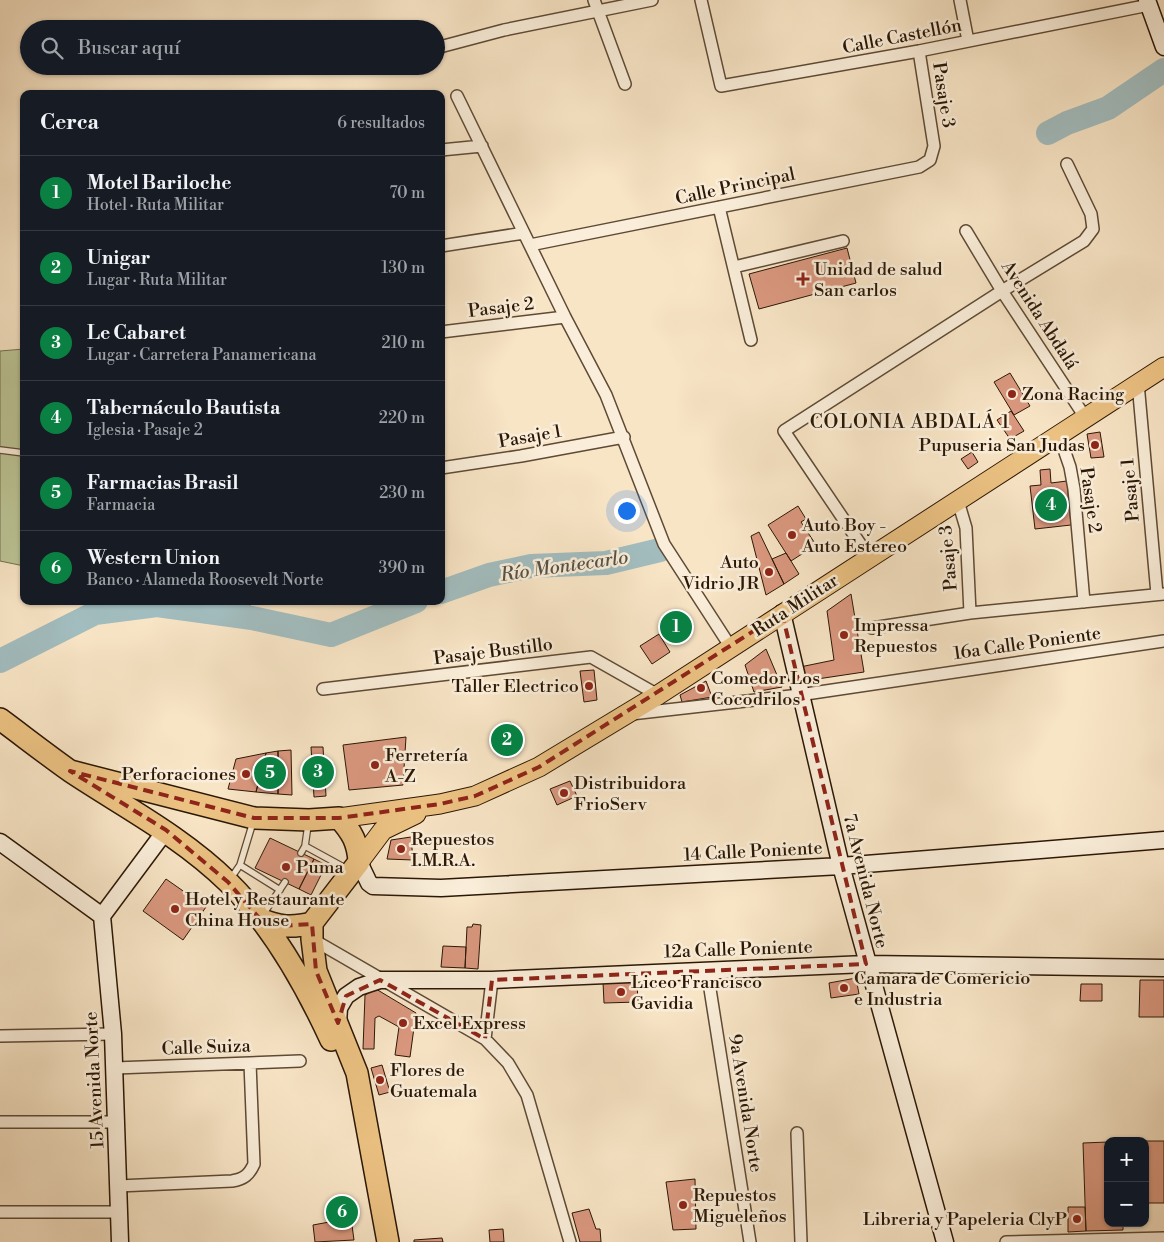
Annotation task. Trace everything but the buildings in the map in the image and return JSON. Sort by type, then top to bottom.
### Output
[{"type":"highway","points":[[0,719],[70,771],[234,873],[314,1006],[343,1073],[352,1104],[378,1242]]},
{"type":"highway","points":[[70,771],[254,818],[309,820],[339,818],[355,839],[355,866],[312,931],[316,971],[358,1073],[388,1242]]},
{"type":"highway","points":[[166,830],[186,801]]},
{"type":"highway","points":[[260,919],[278,926],[312,931]]},
{"type":"main road","name":"Ruta Militar","points":[[339,818],[440,804],[475,796],[520,777],[658,695],[730,646],[958,501],[1164,366]]},
{"type":"main road","name":"Ruta Militar","points":[[355,866],[383,830],[440,804]]},
{"type":"street","points":[[445,46],[596,5],[652,0]]},
{"type":"street","name":"Calle Castellón","points":[[701,0],[721,86],[919,51],[1148,2]]},
{"type":"street","points":[[960,0],[968,41]]},
{"type":"street","points":[[1148,2],[1164,47]]},
{"type":"street","points":[[596,5],[625,84]]},
{"type":"street","name":"Pasaje 3","points":[[919,51],[934,146]]},
{"type":"street","points":[[457,96],[565,317],[606,395],[624,437],[664,544],[730,646]]},
{"type":"street","points":[[445,150],[482,146]]},
{"type":"street","name":"Calle Principal","points":[[530,245],[919,167],[930,160],[934,146]]},
{"type":"street","points":[[869,557],[784,431],[1002,291],[1084,241],[1093,229],[1091,214],[1067,164]]},
{"type":"street","points":[[719,208],[751,340]]},
{"type":"street","name":"Avenida Abdalá","points":[[966,231],[1002,291],[1085,417]]},
{"type":"street","points":[[445,245],[524,233]]},
{"type":"street","points":[[734,267],[842,241]]},
{"type":"street","name":"Pasaje 2","points":[[445,332],[565,317]]},
{"type":"street","name":"Pasaje 1","points":[[1138,383],[1161,594]]},
{"type":"street","name":"Pasaje 2","points":[[1058,435],[1070,468],[1074,489],[1084,602]]},
{"type":"street","name":"Pasaje 1","points":[[445,467],[624,437]]},
{"type":"street","name":"Pasaje 3","points":[[958,501],[966,528],[970,613]]},
{"type":"street","points":[[872,628],[970,613],[1161,594]]},
{"type":"street","name":"7a Avenida Norte","points":[[782,613],[799,695],[866,964],[945,1242]]},
{"type":"street","name":"16a Calle Poniente","points":[[627,714],[799,695],[1164,640]]},
{"type":"street","name":"Pasaje Bustillo","points":[[323,689],[591,657],[658,695]]},
{"type":"street","points":[[0,842],[102,916],[166,830]]},
{"type":"street","name":"14 Calle Poniente","points":[[355,866],[369,883],[386,888],[442,888],[841,866],[1164,840]]},
{"type":"street","name":"15 Avenida Norte","points":[[102,916],[113,1034],[118,1122],[120,1242]]},
{"type":"street","points":[[312,931],[380,980],[485,1039],[508,1064],[527,1095],[570,1242]]},
{"type":"street","name":"12a Calle Poniente","points":[[338,1023],[340,1008],[346,996],[359,987],[380,980],[492,980],[866,964],[1164,968]]},
{"type":"street","name":"9a Avenida Norte","points":[[707,970],[750,1242]]},
{"type":"street","points":[[485,1039],[492,980]]},
{"type":"street","points":[[0,1036],[113,1034]]},
{"type":"street","name":"Calle Suiza","points":[[115,1068],[300,1061]]},
{"type":"street","points":[[118,1186],[232,1181],[241,1179],[250,1173],[254,1164],[250,1063]]},
{"type":"street","points":[[0,1122],[118,1122]]},
{"type":"street","points":[[797,1133],[801,1242]]},
{"type":"street","points":[[0,1212],[118,1212]]},
{"type":"street","points":[[1006,1242],[1164,1238]]},
{"type":"lane","points":[[0,450],[20,452]]},
{"type":"lane","points":[[254,818],[250,837],[234,873],[280,890]]},
{"type":"lane","points":[[301,853],[305,846],[309,820]]},
{"type":"lane","points":[[305,846],[355,866]]},
{"type":"lane","points":[[260,919],[285,882]]},
{"type":"highlighted area","points":[[782,613],[866,964],[492,980],[485,1039],[380,980],[346,996],[338,1023],[316,971],[312,924],[278,926],[260,919],[228,882],[166,830],[70,771],[254,818],[339,818],[440,804],[475,796],[539,767]]},
{"type":"green space","points":[[20,349],[20,565],[0,561],[0,351]]},
{"type":"green space","points":[[195,605],[250,605],[252,618]]},
{"type":"waterway","name":"Río Montecarlo","points":[[1048,133],[1067,123],[1108,108],[1164,70]]},
{"type":"waterway","name":"Río Montecarlo","points":[[445,591],[489,575],[531,566],[606,563],[660,550]]},
{"type":"waterway","name":"Río Montecarlo","points":[[0,661],[95,613],[157,605]]},
{"type":"waterway","name":"Río Montecarlo","points":[[157,605],[252,618],[331,635],[406,605]]},
{"type":"place","name":"Unidad de salud San carlos","points":[[803,279]]},
{"type":"place","name":"Zona Racing","points":[[1012,394]]},
{"type":"place","name":"Pupuseria San Judas","points":[[1095,445]]},
{"type":"place","name":"Tabernáculo Bautista","points":[[1051,505]]},
{"type":"place","name":"Auto Boy - Auto Estereo","points":[[792,535]]},
{"type":"place","name":"Auto Vidrio JR","points":[[769,572]]},
{"type":"place","name":"Motel Bariloche","points":[[676,627]]},
{"type":"place","name":"Impressa Repuestos","points":[[844,635]]},
{"type":"place","name":"Taller Electrico","points":[[589,686]]},
{"type":"place","name":"Comedor Los Cocodrilos","points":[[701,688]]},
{"type":"place","name":"Unigar","points":[[507,740]]},
{"type":"place","name":"Ferretería A-Z","points":[[375,765]]},
{"type":"place","name":"Le Cabaret","points":[[318,772]]},
{"type":"place","name":"Farmacias Brasil","points":[[270,773]]},
{"type":"place","name":"Perforaciones","points":[[246,774]]},
{"type":"place","name":"Distribuidora FrioServ","points":[[564,793]]},
{"type":"place","name":"Repuestos I.M.R.A.","points":[[401,849]]},
{"type":"place","name":"Puma","points":[[286,867]]},
{"type":"place","name":"Hotel y Restaurante China House","points":[[175,909]]},
{"type":"place","name":"Camara de Comericio e Industria","points":[[844,988]]},
{"type":"place","name":"Liceo Francisco Gavidia","points":[[621,992]]},
{"type":"place","name":"Excel Express","points":[[403,1023]]},
{"type":"place","name":"Flores de Guatemala","points":[[380,1080]]},
{"type":"place","name":"Repuestos Migueleños","points":[[683,1205]]},
{"type":"place","name":"Western Union","points":[[342,1212]]},
{"type":"place","name":"Libreria y Papeleria ClyP","points":[[1077,1219]]},
{"type":"district","name":"COLONIA ABDALÁ 1","points":[[910,421]]}]
